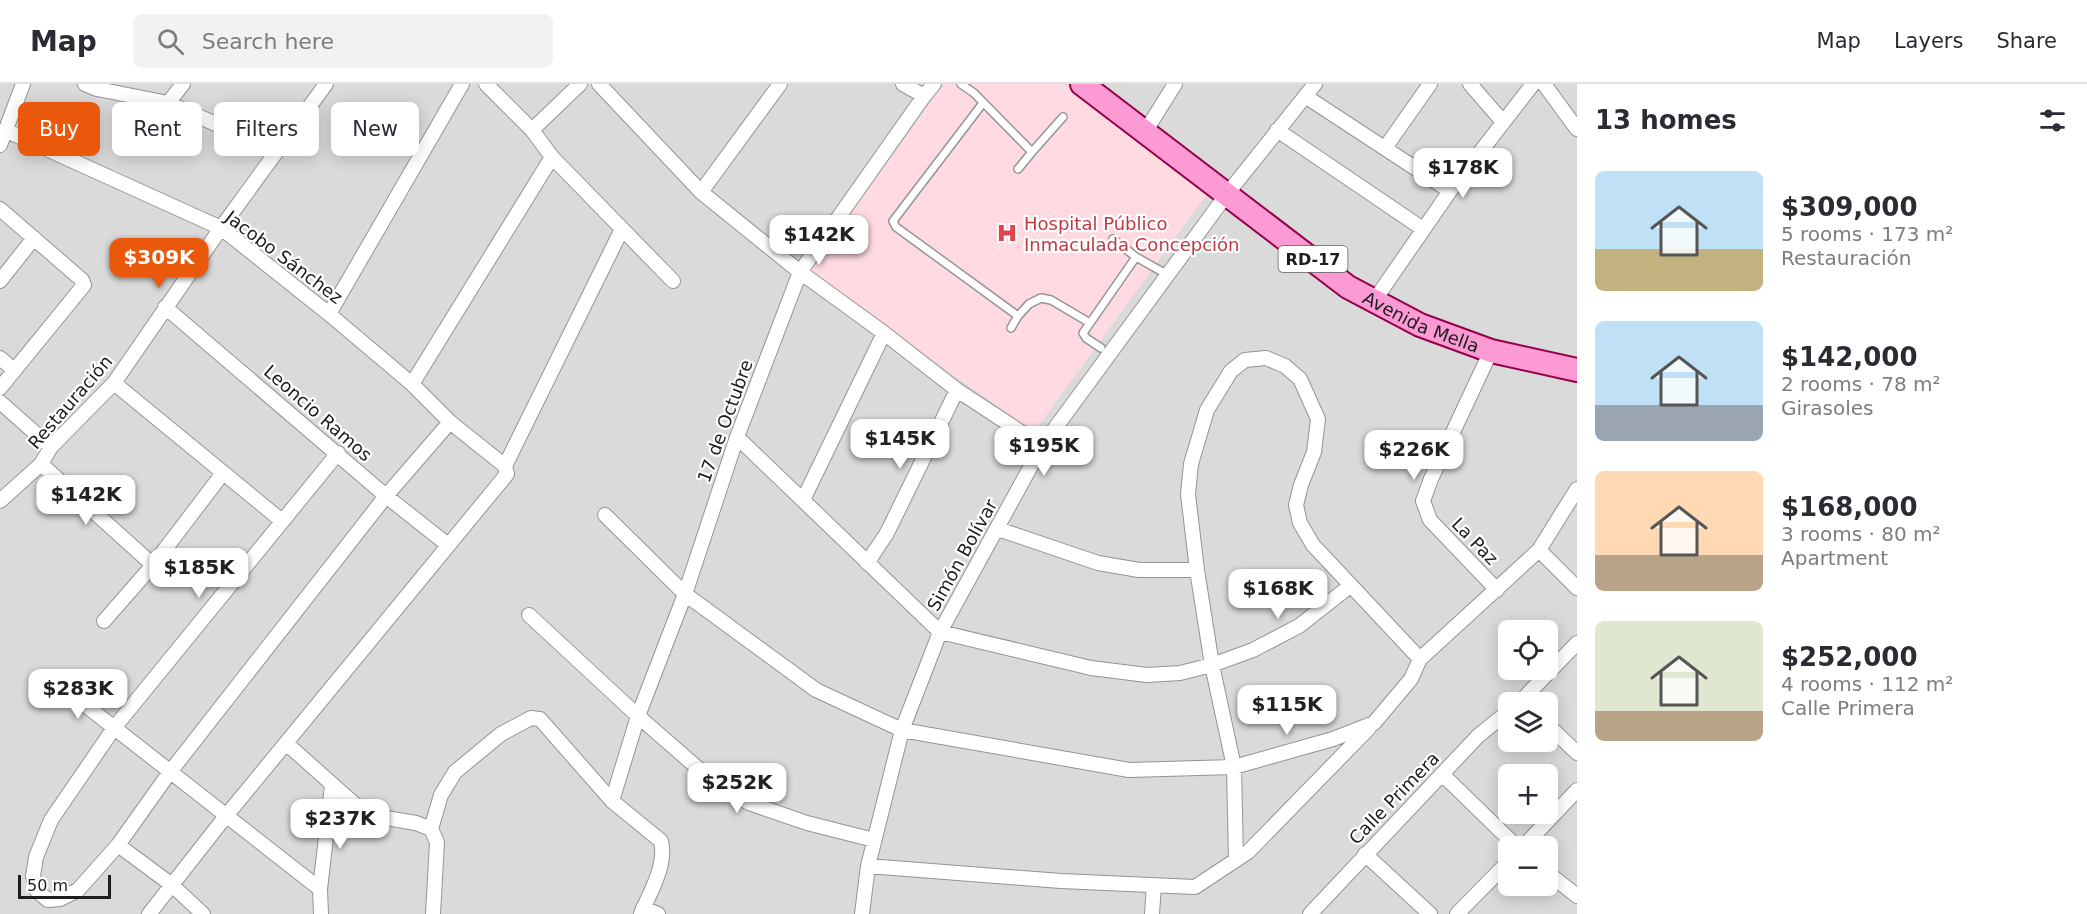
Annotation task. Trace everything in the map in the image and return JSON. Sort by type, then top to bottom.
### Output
[{"type":"main road","name":"Avenida Mella","points":[[1082,84],[1348,287],[1420,325],[1491,351],[1577,370]]},
{"type":"street","points":[[0,145],[7,131],[22,84]]},
{"type":"street","points":[[85,84],[97,89],[163,102]]},
{"type":"street","points":[[169,102],[183,84]]},
{"type":"street","name":"Restauración","points":[[313,102],[326,84]]},
{"type":"street","points":[[329,314],[462,84]]},
{"type":"street","points":[[486,84],[532,130],[552,157],[673,281]]},
{"type":"street","points":[[532,130],[580,84]]},
{"type":"street","points":[[598,84],[701,192],[800,272],[957,390],[1042,446]]},
{"type":"street","points":[[701,192],[780,84]]},
{"type":"street","points":[[903,84],[924,96]]},
{"type":"street","name":"17 de Octubre","points":[[612,801],[638,716],[685,594],[737,437],[800,272],[934,84]]},
{"type":"street","points":[[1145,132],[1175,84]]},
{"type":"street","name":"Simón Bolívar","points":[[862,914],[867,866],[902,730],[940,632],[1042,446],[1227,194],[1315,84]]},
{"type":"street","points":[[1385,148],[1430,84]]},
{"type":"street","points":[[1470,84],[1503,122]]},
{"type":"street","points":[[1374,301],[1450,191],[1533,84]]},
{"type":"street","points":[[1544,84],[1577,129]]},
{"type":"street","points":[[1305,96],[1450,191]]},
{"type":"street","points":[[1277,130],[1424,229]]},
{"type":"street","name":"Jacobo Sánchez","points":[[7,131],[221,228],[329,314],[412,384],[450,422],[505,466]]},
{"type":"street","name":"Restauración","points":[[0,501],[41,464],[51,447],[114,383],[165,307],[273,156]]},
{"type":"street","points":[[412,384],[552,157]]},
{"type":"street","points":[[0,209],[82,280],[84,285],[0,388]]},
{"type":"street","points":[[149,914],[226,816],[507,474],[505,466],[622,229]]},
{"type":"street","points":[[0,281],[34,238]]},
{"type":"street","name":"Leoncio Ramos","points":[[165,307],[386,496],[448,545]]},
{"type":"street","points":[[803,500],[884,333]]},
{"type":"street","name":"La Paz","points":[[1491,351],[1423,501],[1430,520],[1497,590]]},
{"type":"street","points":[[0,358],[14,370]]},
{"type":"street","points":[[1236,860],[1234,767],[1212,665],[1188,494],[1191,464],[1207,410],[1231,371],[1245,360],[1266,358],[1285,366],[1300,379],[1318,419],[1314,452],[1296,505],[1300,523],[1313,545],[1419,659]]},
{"type":"street","points":[[114,383],[282,521]]},
{"type":"street","points":[[867,563],[886,532],[957,390]]},
{"type":"street","points":[[0,402],[51,447]]},
{"type":"street","points":[[338,453],[114,728],[51,820],[36,857],[33,876],[37,891],[48,900],[60,899],[78,890],[118,845],[170,772],[386,496],[450,422]]},
{"type":"street","points":[[737,437],[940,632],[1091,668],[1147,675],[1180,673],[1212,665],[1253,650],[1299,626],[1350,586]]},
{"type":"street","points":[[41,464],[153,565]]},
{"type":"street","points":[[104,621],[153,565],[223,473]]},
{"type":"street","points":[[867,866],[1195,887],[1248,852],[1374,723],[1410,679],[1419,659],[1539,550],[1577,489]]},
{"type":"street","points":[[605,515],[685,594],[816,690],[902,730],[1129,770],[1234,767],[1333,739],[1374,723]]},
{"type":"street","points":[[998,529],[1098,563],[1139,570],[1197,570]]},
{"type":"street","points":[[1539,550],[1577,588]]},
{"type":"street","points":[[529,615],[709,778],[749,803],[807,823],[874,840]]},
{"type":"street","points":[[1531,692],[1577,643]]},
{"type":"street","points":[[54,686],[66,690],[320,889]]},
{"type":"street","points":[[432,914],[437,842],[431,829],[441,795],[455,772],[501,734],[531,718],[540,719],[612,801],[661,841],[664,851],[660,869],[642,911],[658,914]]},
{"type":"street","name":"Calle Primera","points":[[1310,914],[1478,736],[1498,720]]},
{"type":"street","points":[[1558,735],[1577,753]]},
{"type":"street","points":[[287,744],[360,809],[431,829]]},
{"type":"street","points":[[1442,774],[1506,836]]},
{"type":"street","points":[[321,914],[320,889],[332,785]]},
{"type":"street","points":[[1533,836],[1577,790]]},
{"type":"street","points":[[118,845],[172,885],[203,914]]},
{"type":"street","points":[[1365,854],[1430,914]]},
{"type":"street","points":[[1457,914],[1498,872]]},
{"type":"street","points":[[1558,881],[1577,896]]},
{"type":"street","points":[[1152,914],[1154,885]]},
{"type":"lane","points":[[961,84],[974,93],[1032,152]]},
{"type":"lane","points":[[983,103],[894,221],[896,227],[1018,316]]},
{"type":"lane","points":[[1018,169],[1063,117]]},
{"type":"lane","points":[[1113,239],[1136,257],[1168,275]]},
{"type":"lane","points":[[1101,348],[1086,338],[1083,333],[1136,257]]},
{"type":"lane","points":[[1011,328],[1029,304],[1041,298],[1051,300],[1090,323]]},
{"type":"shaded area","points":[[0,84],[1577,84],[1577,914],[0,914]]},
{"type":"shaded area","name":"Hospital Público Inmaculada Concepción","points":[[944,84],[1064,84],[1207,194],[1034,432],[808,272]]},
{"type":"place","name":"Hospital Público Inmaculada Concepción","points":[[1007,233]]}]
